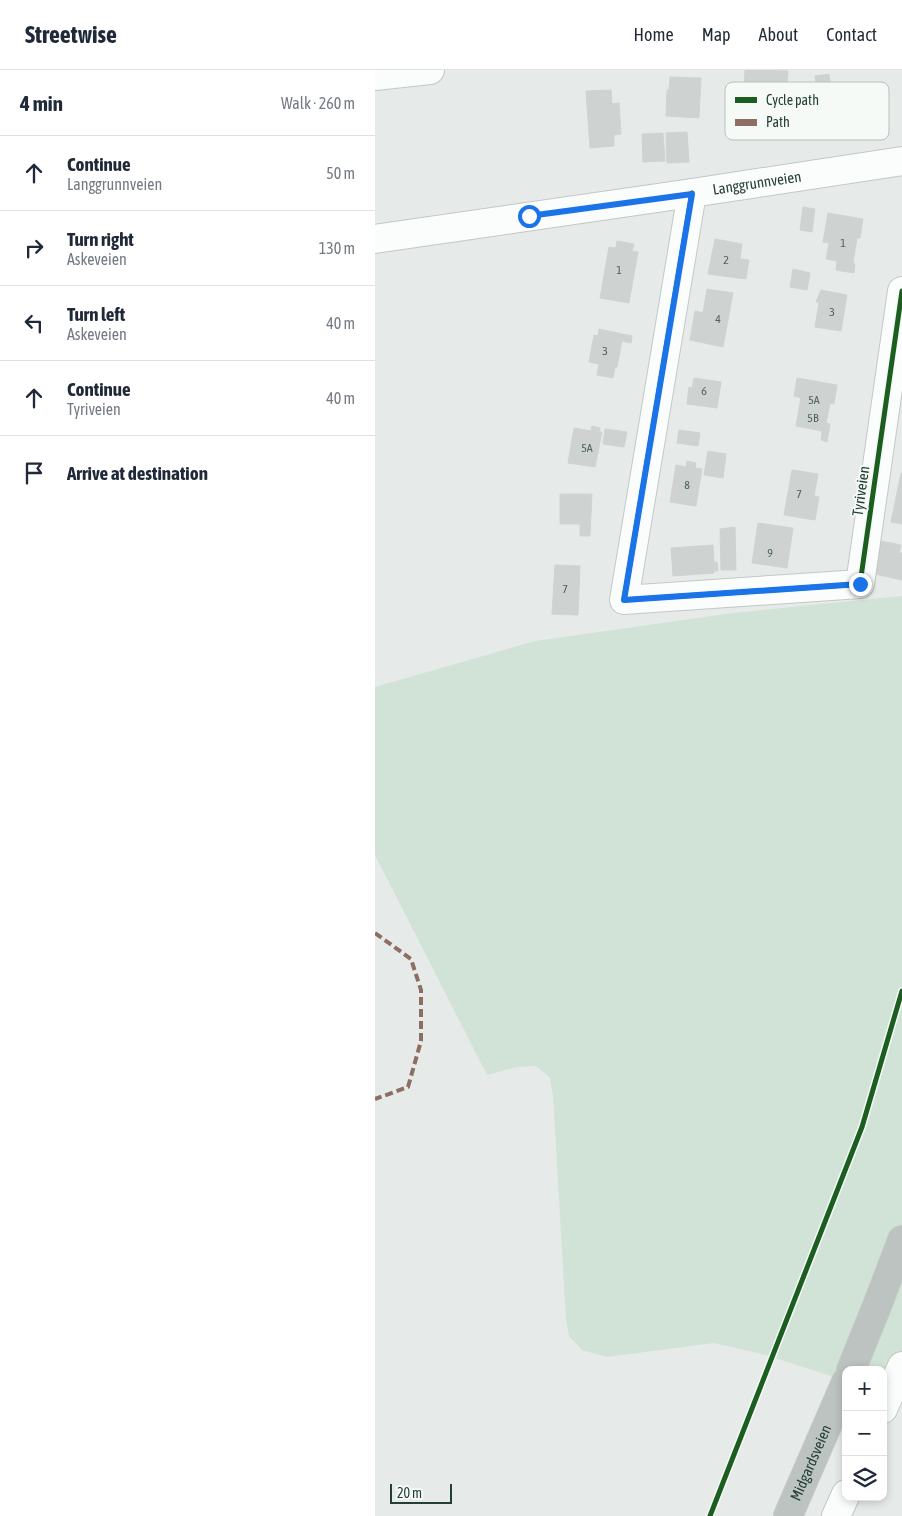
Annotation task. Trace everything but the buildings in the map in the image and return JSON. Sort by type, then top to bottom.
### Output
[{"type":"highway","points":[[853,1366],[902,1240]]},
{"type":"highway","name":"Midgardsveien","points":[[788,1516],[842,1391]]},
{"type":"street","points":[[375,76],[430,70]]},
{"type":"street","name":"Langgrunnveien","points":[[375,238],[692,194],[902,161]]},
{"type":"street","name":"Tyriveien","points":[[692,194],[624,600],[860,584],[902,291]]},
{"type":"street","points":[[887,1400],[902,1366]]},
{"type":"street","points":[[836,1516],[843,1501]]},
{"type":"green space","points":[[902,596],[902,1399],[887,1394],[887,1366],[842,1366],[842,1380],[766,1355],[714,1343],[607,1357],[582,1350],[569,1336],[566,1319],[553,1096],[550,1078],[536,1066],[517,1067],[487,1075],[375,855],[375,687],[535,641],[733,613]]},
{"type":"marked path","points":[[375,933],[411,959],[421,990],[421,1041],[408,1087],[375,1099]]},
{"type":"cycle path","points":[[692,193],[624,600],[860,584],[902,291]]},
{"type":"cycle path","points":[[710,1516],[862,1127],[902,991]]},
{"type":"route","points":[[529,216],[692,194],[624,600],[860,584]]}]
